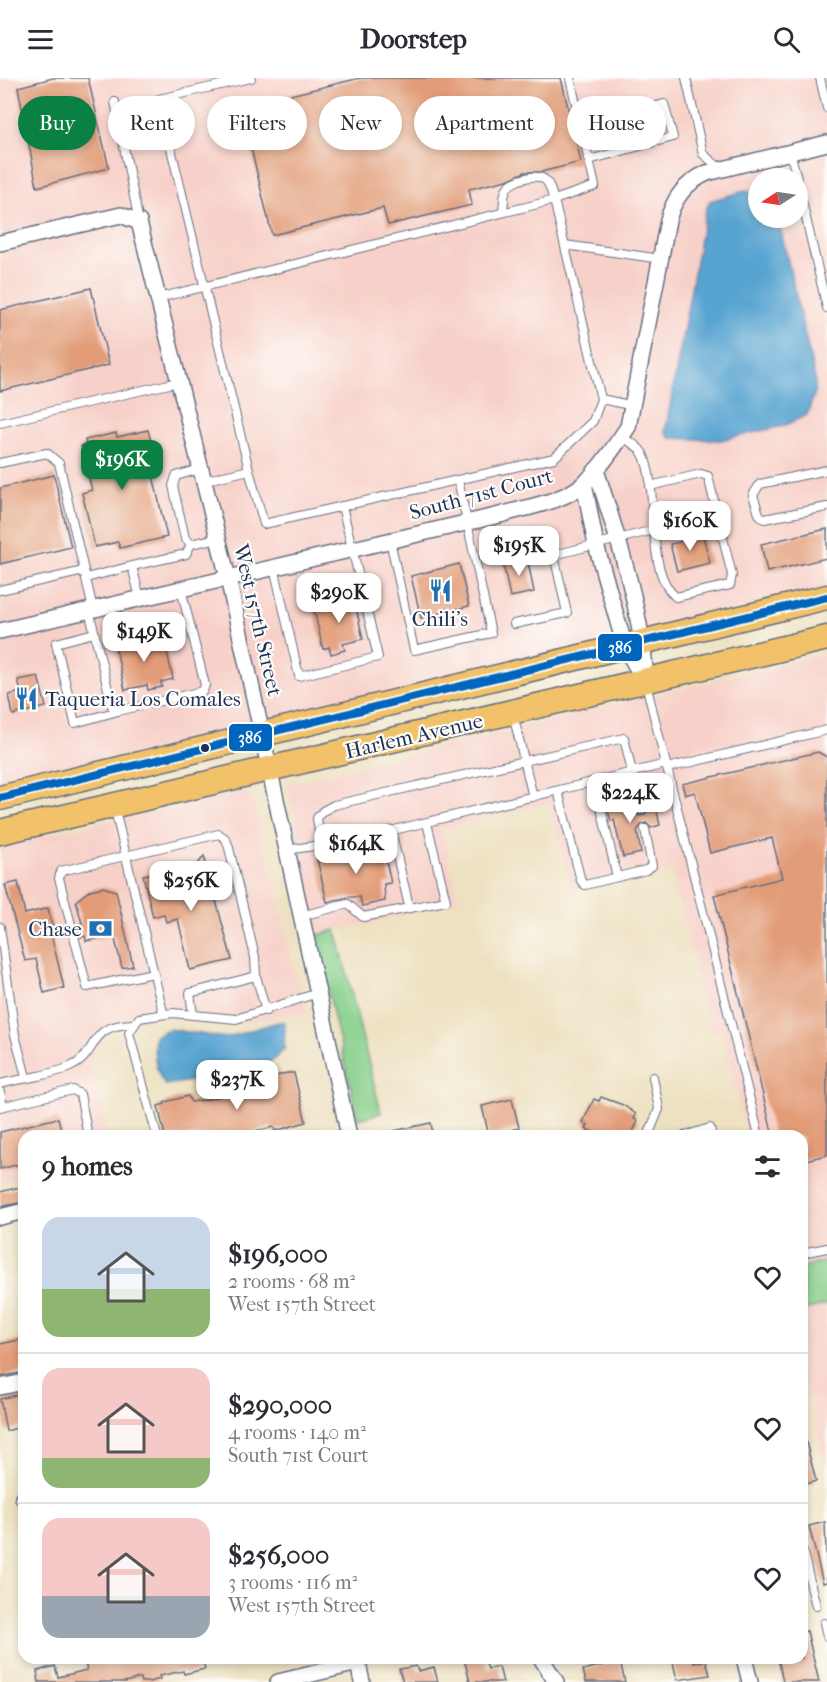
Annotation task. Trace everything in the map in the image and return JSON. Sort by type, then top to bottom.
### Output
[{"type":"main road","name":"Harlem Avenue","points":[[0,798],[827,597]]},
{"type":"main road","name":"Harlem Avenue","points":[[0,832],[827,638]]},
{"type":"street","name":"South 71st Court","points":[[0,631],[467,523],[559,497],[584,483],[628,427],[634,406],[668,220],[675,200],[690,182],[721,169],[827,143]]},
{"type":"street","points":[[0,243],[121,215],[139,222]]},
{"type":"street","name":"West 157th Street","points":[[139,222],[228,578],[318,993],[344,1130]]},
{"type":"street","points":[[596,470],[619,540],[634,645]]},
{"type":"street","points":[[584,483],[596,545],[646,682]]},
{"type":"street","points":[[0,1217],[18,1212]]},
{"type":"street","points":[[0,1387],[18,1383]]},
{"type":"street","points":[[278,1682],[354,1664]]},
{"type":"street","points":[[358,1664],[362,1682]]},
{"type":"street","points":[[545,1664],[556,1682]]},
{"type":"street","points":[[746,1664],[750,1682]]},
{"type":"lane","points":[[251,78],[159,99],[264,524],[554,458],[593,421],[601,399],[554,200],[547,181],[540,177],[532,177],[508,186],[505,192],[503,213]]},
{"type":"lane","points":[[570,78],[574,96]]},
{"type":"lane","points":[[686,78],[703,154],[721,169]]},
{"type":"lane","points":[[820,78],[827,108]]},
{"type":"lane","points":[[666,111],[674,137],[666,139]]},
{"type":"lane","points":[[124,150],[139,222]]},
{"type":"lane","points":[[158,298],[554,200],[595,186],[587,150]]},
{"type":"lane","points":[[589,160],[626,150]]},
{"type":"lane","points":[[790,152],[794,168]]},
{"type":"lane","points":[[808,220],[824,278],[827,308]]},
{"type":"lane","points":[[565,245],[661,259]]},
{"type":"lane","points":[[0,423],[178,382]]},
{"type":"lane","points":[[601,399],[634,406]]},
{"type":"lane","points":[[621,437],[633,443],[643,453],[650,486],[654,530],[668,591],[676,597],[730,585],[732,575],[708,476],[701,474],[650,486]]},
{"type":"lane","points":[[0,463],[47,453],[59,463],[85,574],[94,633],[112,706],[118,711]]},
{"type":"lane","points":[[191,544],[185,538],[173,486],[176,476],[249,470]]},
{"type":"lane","points":[[827,470],[760,484],[753,495],[759,514],[764,519],[827,507]]},
{"type":"lane","points":[[390,540],[414,650],[491,633],[458,480]]},
{"type":"lane","points":[[274,567],[299,676],[378,657],[342,506]]},
{"type":"lane","points":[[554,555],[654,530]]},
{"type":"lane","points":[[514,624],[567,613],[549,534]]},
{"type":"lane","points":[[191,544],[218,538]]},
{"type":"lane","points":[[0,590],[186,554],[191,544]]},
{"type":"lane","points":[[132,566],[140,598]]},
{"type":"lane","points":[[94,633],[56,643],[75,723],[203,691],[205,685],[181,589]]},
{"type":"lane","points":[[646,682],[758,1130]]},
{"type":"lane","points":[[513,713],[533,797]]},
{"type":"lane","points":[[287,850],[321,846],[427,823],[633,772],[827,730]]},
{"type":"lane","points":[[321,846],[317,818],[334,806],[624,738],[641,810]]},
{"type":"lane","points":[[595,782],[617,877]]},
{"type":"lane","points":[[558,791],[581,881],[585,885],[646,870],[652,866],[645,829]]},
{"type":"lane","points":[[114,806],[163,1012]]},
{"type":"lane","points":[[301,916],[348,904],[363,917],[409,906],[446,901],[427,823]]},
{"type":"lane","points":[[391,831],[409,906]]},
{"type":"lane","points":[[153,973],[87,987],[59,878],[61,871],[219,834],[226,839],[255,957],[256,976],[266,1011]]},
{"type":"lane","points":[[0,927],[15,1035],[26,1077]]},
{"type":"lane","points":[[193,1015],[190,993],[256,976]]},
{"type":"lane","points":[[155,1130],[129,1033],[132,1024],[139,1018],[163,1012],[236,1019],[318,993]]},
{"type":"lane","points":[[0,1084],[70,1067],[86,1054],[100,1032],[116,1024],[132,1024]]},
{"type":"lane","points":[[650,1130],[659,1109],[654,1077]]},
{"type":"lane","points":[[0,1092],[2,1107],[73,1090],[80,1094],[87,1130]]},
{"type":"lane","points":[[808,1252],[827,1248]]},
{"type":"lane","points":[[808,1574],[816,1606]]},
{"type":"lane","points":[[824,1623],[827,1636]]},
{"type":"shaded area","points":[[0,78],[827,78],[827,588],[0,789]]},
{"type":"shaded area","points":[[827,653],[827,1261],[808,1266],[808,1130],[745,1130],[722,1030],[710,1032],[671,870],[572,891],[549,803],[442,829],[459,901],[315,936],[288,784]]},
{"type":"shaded area","points":[[245,791],[255,804],[296,979],[307,1013],[225,1025],[151,1018],[105,1034],[89,1063],[107,1130],[18,1130],[18,1178],[0,1183],[0,845]]},
{"type":"shaded area","points":[[827,1304],[827,1470],[808,1392],[808,1309]]},
{"type":"green space","points":[[336,930],[381,1113],[358,1119],[315,936]]},
{"type":"green space","points":[[827,1261],[827,1304],[808,1309],[808,1266]]},
{"type":"water","points":[[748,191],[748,228],[780,228],[815,379],[815,392],[807,415],[783,426],[720,440],[670,438],[665,431],[705,212],[710,201]]},
{"type":"water","points":[[278,1022],[285,1022],[284,1049],[275,1059],[248,1070],[232,1067],[222,1069],[215,1077],[165,1085],[156,1067],[155,1036],[169,1029],[226,1038]]},
{"type":"building","points":[[53,78],[88,78],[92,96],[20,96],[18,87]]},
{"type":"building","points":[[360,78],[561,78],[567,103],[567,150],[578,150],[581,162],[541,172],[525,172],[507,180],[469,189],[472,205],[388,225],[383,208],[272,235],[251,150],[307,150],[307,96],[286,96]]},
{"type":"building","points":[[96,112],[109,168],[37,187],[30,150],[96,150]]},
{"type":"building","points":[[91,288],[109,365],[0,391],[0,310]]},
{"type":"building","points":[[148,430],[155,457],[149,458],[167,537],[120,548],[118,542],[95,547],[82,493],[92,490],[81,446],[86,444],[85,440],[116,433],[117,437]]},
{"type":"building","points":[[54,475],[71,547],[0,564],[0,488]]},
{"type":"building","points":[[827,529],[827,558],[767,572],[761,544]]},
{"type":"building","points":[[696,530],[698,537],[703,536],[710,563],[677,571],[670,544],[685,541],[683,533]]},
{"type":"building","points":[[527,557],[534,592],[510,597],[503,563]]},
{"type":"building","name":"Chili's","points":[[459,564],[469,606],[421,618],[411,576]]},
{"type":"building","points":[[352,590],[363,639],[343,644],[345,650],[331,654],[329,647],[323,649],[314,610],[344,603],[342,592]]},
{"type":"building","points":[[163,634],[173,679],[161,682],[162,687],[148,690],[147,685],[125,690],[115,645]]},
{"type":"building","name":"Taqueria Los Comales","points":[[38,676],[46,707],[13,715],[9,695],[21,692],[18,680]]},
{"type":"building","points":[[818,752],[827,757],[827,1155],[808,1160],[808,1130],[772,1130],[714,895],[782,878],[772,838],[710,853],[695,792],[685,795],[682,784]]},
{"type":"building","points":[[628,796],[632,813],[635,812],[639,816],[645,815],[647,809],[656,807],[660,825],[651,828],[646,823],[641,825],[637,831],[641,853],[623,857],[614,820],[611,821],[608,810],[612,809],[609,800]]},
{"type":"building","points":[[375,845],[376,850],[383,848],[391,883],[384,884],[385,901],[362,906],[360,897],[349,897],[327,902],[317,859]]},
{"type":"building","points":[[204,856],[232,960],[190,970],[178,919],[166,922],[164,914],[153,917],[143,875],[198,864]]},
{"type":"building","points":[[18,882],[25,914],[48,908],[53,929],[50,930],[64,988],[44,993],[36,959],[25,961],[5,885]]},
{"type":"building","name":"Chase","points":[[103,887],[116,891],[133,966],[122,968],[114,935],[86,941],[85,936],[80,937],[77,925],[82,923],[76,901],[90,890]]},
{"type":"building","points":[[294,1073],[306,1122],[278,1130],[274,1130],[273,1127],[259,1130],[164,1130],[158,1106],[165,1102],[188,1096],[191,1102],[205,1100],[262,1085],[261,1080]]},
{"type":"building","points":[[601,1097],[623,1105],[636,1114],[634,1119],[638,1121],[634,1130],[586,1129],[588,1125],[583,1122],[594,1099],[599,1101]]},
{"type":"building","points":[[512,1099],[519,1128],[488,1130],[482,1106]]},
{"type":"building","points":[[58,1118],[61,1130],[18,1130],[18,1164],[0,1169],[0,1132]]},
{"type":"building","points":[[431,1123],[432,1130],[398,1130]]},
{"type":"building","points":[[18,1188],[18,1203],[0,1207],[0,1192]]},
{"type":"building","points":[[18,1340],[18,1373],[0,1377],[0,1344]]},
{"type":"building","points":[[18,1394],[18,1428],[6,1431],[0,1399]]},
{"type":"building","points":[[808,1450],[816,1481],[808,1483]]},
{"type":"building","points":[[825,1522],[827,1582],[823,1583],[809,1526]]},
{"type":"building","points":[[808,1635],[819,1682],[783,1682],[779,1664],[808,1664]]},
{"type":"building","points":[[85,1664],[204,1664],[205,1669],[159,1676],[160,1679],[149,1682],[141,1682],[140,1678],[125,1682],[39,1682],[37,1671],[55,1666],[58,1677],[87,1670]]},
{"type":"building","points":[[465,1664],[486,1664],[488,1669],[499,1667],[503,1682],[470,1682]]},
{"type":"building","points":[[608,1664],[621,1664],[625,1682],[586,1682],[583,1670]]},
{"type":"building","points":[[673,1664],[707,1664],[710,1675],[677,1680]]},
{"type":"building","points":[[416,1666],[418,1671],[434,1667],[438,1682],[403,1682],[399,1669]]},
{"type":"transit line","name":"386","points":[[0,798],[827,597]]},
{"type":"place","name":"Chili's","points":[[440,591]]},
{"type":"place","name":"Taqueria Los Comales","points":[[27,699]]},
{"type":"place","name":"Chase","points":[[100,929]]}]
